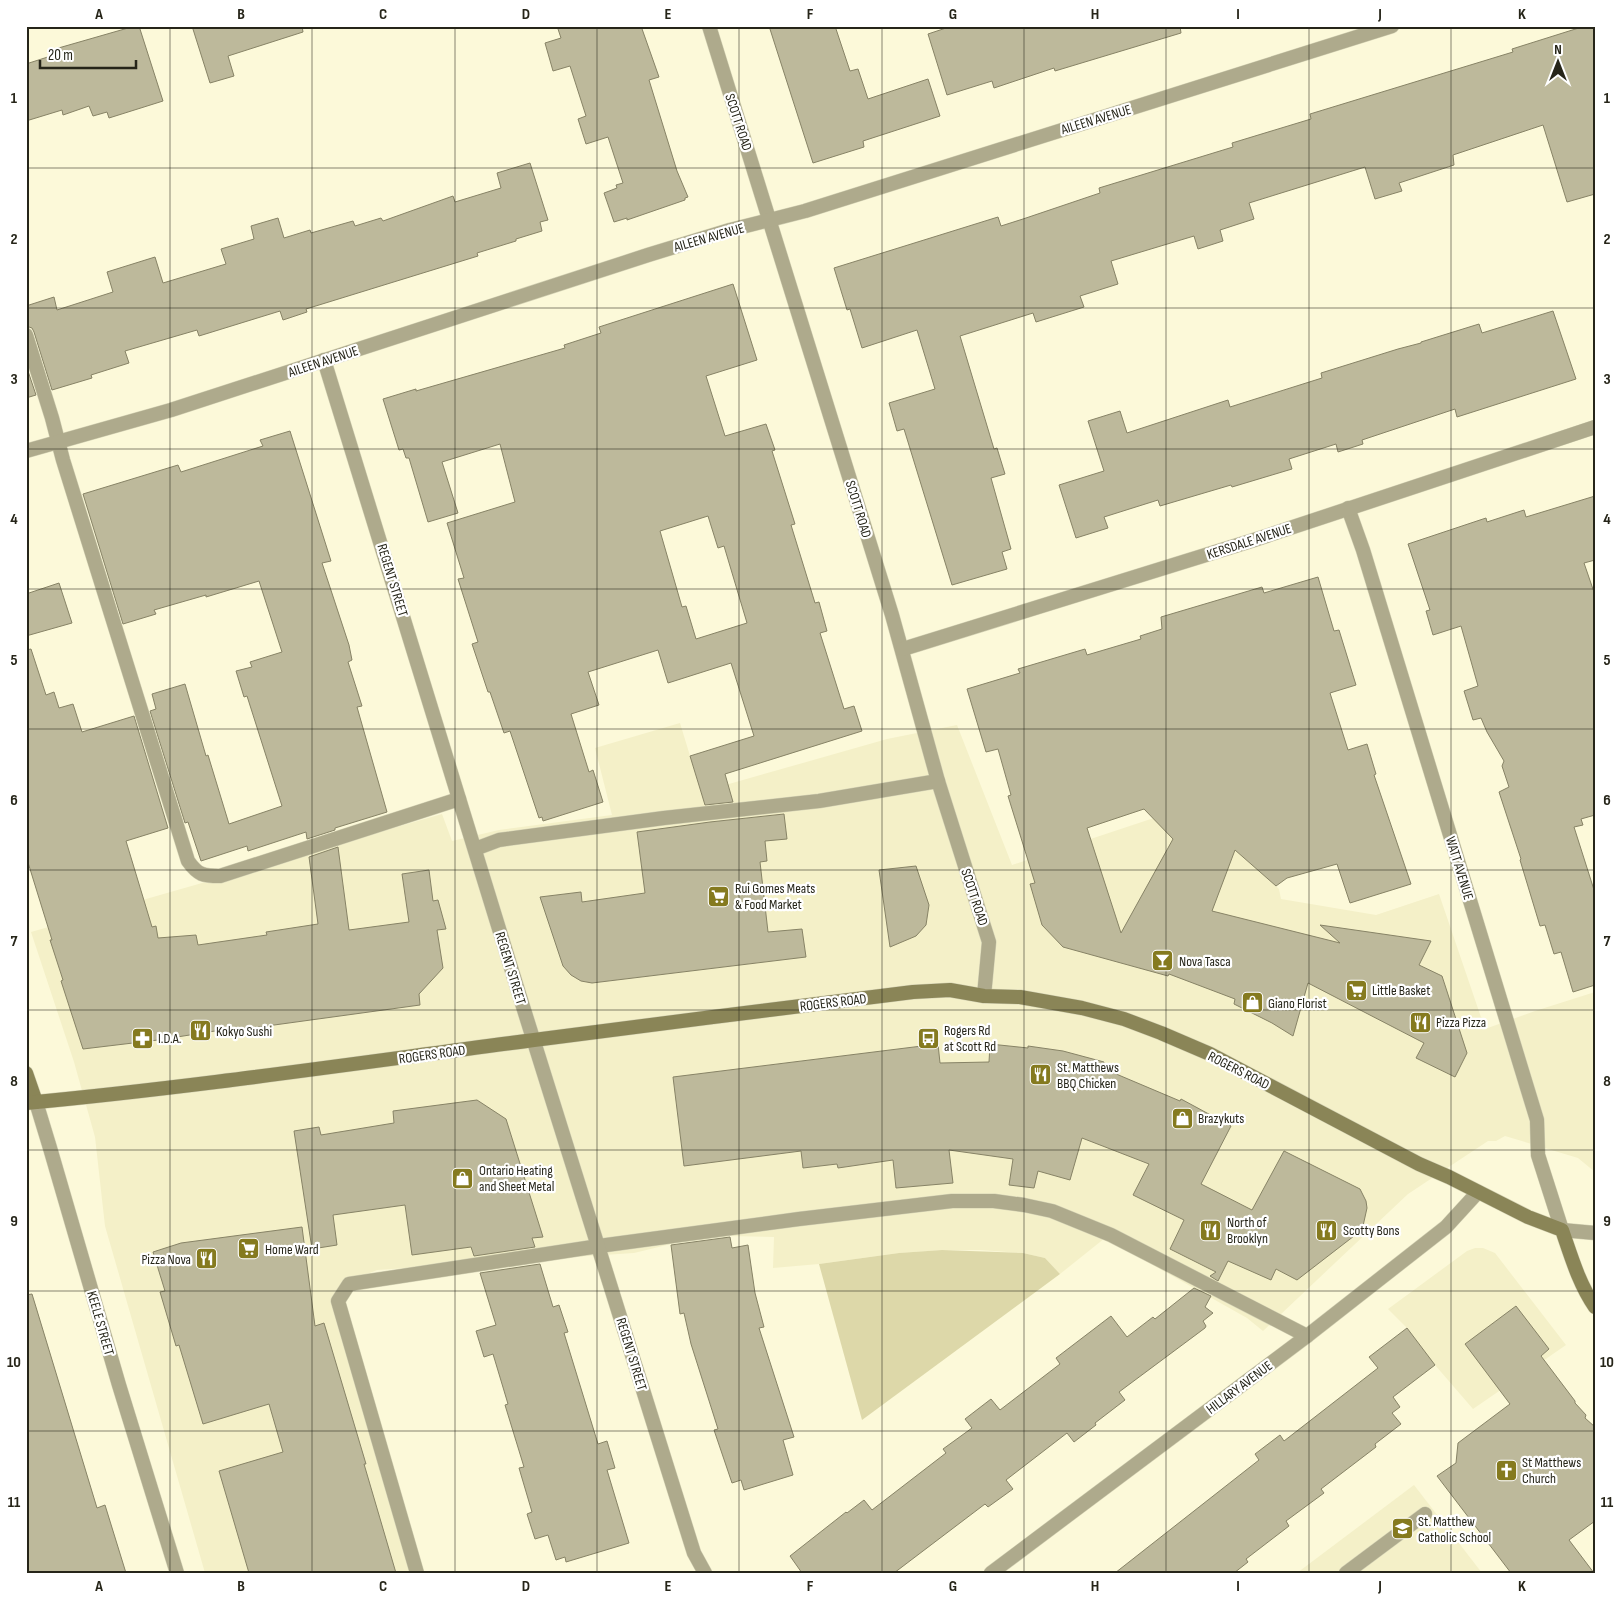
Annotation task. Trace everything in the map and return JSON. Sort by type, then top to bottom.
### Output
[{"type":"main road","name":"ROGERS ROAD","points":[[31,1103],[271,1076],[534,1040],[913,992],[950,990],[984,996],[1020,998],[1082,1008],[1124,1019],[1161,1033],[1210,1054],[1419,1164],[1449,1177],[1528,1218],[1562,1230]]},
{"type":"main road","name":"KEELE STREET","points":[[26,1074],[31,1103]]},
{"type":"main road","points":[[1562,1230],[1572,1262],[1587,1296],[1595,1307]]},
{"type":"street","name":"SCOTT ROAD","points":[[709,26],[903,650],[938,781],[989,942],[984,996]]},
{"type":"street","name":"AILEEN AVENUE","points":[[26,451],[171,410],[648,255],[805,210],[1392,26]]},
{"type":"street","points":[[26,335],[185,852],[188,861],[195,871],[205,876],[220,876],[459,799]]},
{"type":"street","name":"REGENT STREET","points":[[324,360],[694,1552],[705,1573]]},
{"type":"street","name":"KERSDALE AVENUE","points":[[903,650],[1254,540],[1595,427]]},
{"type":"street","name":"WATT AVENUE","points":[[1348,508],[1363,550],[1536,1120],[1538,1155],[1562,1230]]},
{"type":"street","points":[[475,849],[499,840],[664,818],[819,801],[938,781]]},
{"type":"street","name":"KEELE STREET","points":[[31,1103],[50,1148],[119,1385],[177,1573]]},
{"type":"street","name":"HILLARY AVENUE","points":[[991,1573],[1307,1336],[1446,1227],[1478,1192]]},
{"type":"street","points":[[417,1573],[338,1301],[349,1284],[599,1246],[900,1206],[952,1201],[994,1201],[1024,1204],[1052,1211],[1111,1235],[1307,1336]]},
{"type":"street","name":"ROGERS ROAD","points":[[1562,1230],[1595,1233]]},
{"type":"street","points":[[1346,1573],[1425,1514]]},
{"type":"shaded area","points":[[680,723],[701,792],[887,739],[957,725],[1012,865],[1193,805],[1236,847],[1239,853],[1279,889],[1281,899],[1376,915],[1439,894],[1485,1029],[1595,992],[1595,1172],[1578,1158],[1505,1136],[1496,1141],[1488,1141],[1408,1194],[1263,1331],[1247,1318],[1105,1238],[1060,1274],[1045,1258],[1023,1253],[980,1250],[899,1253],[773,1268],[774,1237],[730,1236],[671,1244],[634,1253],[377,1270],[346,1283],[334,1313],[410,1573],[205,1573],[105,1226],[95,1137],[74,1062],[31,932],[442,814],[452,841],[499,830],[612,815],[595,748]]},
{"type":"shaded area","points":[[1483,1248],[1495,1253],[1566,1345],[1473,1409],[1435,1365],[1407,1328],[1388,1309],[1467,1251]]},
{"type":"shaded area","points":[[942,1250],[1023,1253],[1045,1258],[1060,1274],[862,1420],[819,1264],[899,1253]]},
{"type":"shaded area","name":"St. Matthew Catholic School","points":[[1414,1485],[1482,1573],[1297,1573]]},
{"type":"building","points":[[139,26],[163,101],[109,118],[107,112],[93,116],[89,106],[63,115],[62,110],[26,121],[26,64],[57,54],[55,49]]},
{"type":"building","points":[[192,26],[302,26],[303,32],[228,56],[234,76],[210,83]]},
{"type":"building","points":[[557,26],[641,26],[659,77],[649,80],[677,171],[688,197],[685,200],[627,220],[627,218],[614,222],[604,193],[617,188],[616,185],[623,183],[608,137],[586,144],[578,119],[586,116],[570,66],[553,71],[545,43],[561,38]]},
{"type":"building","points":[[769,26],[835,26],[850,71],[858,69],[868,99],[928,79],[940,116],[863,141],[864,147],[813,163]]},
{"type":"building","points":[[952,26],[1180,26],[1181,33],[1055,71],[1054,68],[994,88],[992,81],[947,95],[928,34]]},
{"type":"building","points":[[1585,26],[1595,26],[1595,194],[1567,202],[1543,125],[1453,155],[1454,165],[1399,183],[1402,191],[1375,199],[1365,167],[1249,203],[1254,219],[1220,230],[1223,241],[1198,249],[1194,236],[1111,261],[1118,284],[1080,296],[1084,307],[1036,322],[1033,313],[960,336],[994,449],[997,448],[1005,474],[991,478],[1011,549],[1002,552],[1007,569],[952,585],[904,429],[897,431],[889,403],[935,389],[917,330],[862,348],[850,309],[847,310],[834,268],[998,217],[1001,226],[1023,219],[1100,193],[1099,188],[1233,147],[1232,143],[1311,119],[1310,114],[1513,52],[1512,49]]},
{"type":"building","points":[[530,163],[548,220],[540,222],[542,231],[477,253],[478,256],[306,309],[307,312],[283,320],[280,311],[199,336],[197,330],[125,351],[129,363],[91,375],[92,378],[52,390],[34,332],[32,328],[26,326],[26,306],[54,297],[57,310],[113,292],[107,272],[155,257],[163,283],[226,264],[221,249],[254,239],[251,226],[278,218],[284,238],[310,230],[311,233],[353,221],[355,226],[381,218],[383,221],[453,196],[455,202],[501,188],[497,173]]},
{"type":"building","points":[[733,284],[757,360],[706,376],[725,436],[766,424],[775,450],[772,451],[795,524],[791,525],[815,603],[819,602],[827,631],[820,633],[844,709],[854,706],[862,731],[725,774],[733,802],[705,805],[690,756],[754,736],[731,663],[668,683],[658,650],[588,672],[599,705],[571,714],[589,772],[593,770],[603,802],[543,821],[542,817],[539,818],[510,731],[504,733],[472,644],[478,642],[458,579],[464,578],[447,523],[515,502],[500,444],[442,462],[458,513],[428,522],[409,458],[406,458],[403,449],[399,450],[383,399],[565,348],[564,345],[601,333],[599,327]],"holes":[[[708,516],[718,548],[724,546],[747,623],[696,639],[686,606],[682,607],[660,531]]]},
{"type":"building","points":[[1553,311],[1576,379],[1457,417],[1455,409],[1362,440],[1363,444],[1338,452],[1336,444],[1289,459],[1292,469],[1232,487],[1231,485],[1160,506],[1158,500],[1104,517],[1108,528],[1076,538],[1059,485],[1104,471],[1088,421],[1120,411],[1127,433],[1228,400],[1230,407],[1322,378],[1321,373],[1479,324],[1482,333]]},
{"type":"building","points":[[26,365],[36,395],[26,398]]},
{"type":"building","points":[[290,431],[331,561],[322,563],[349,645],[352,660],[348,662],[362,706],[357,707],[387,812],[307,839],[306,832],[248,851],[247,846],[201,861],[188,822],[185,823],[150,711],[156,709],[152,694],[185,684],[206,756],[208,755],[229,824],[282,806],[247,696],[244,697],[236,671],[252,667],[250,662],[282,652],[259,581],[154,610],[156,614],[123,624],[83,494],[178,465],[181,472],[263,446],[260,440]]},
{"type":"building","points":[[1595,496],[1595,560],[1584,563],[1595,595],[1595,815],[1581,819],[1583,825],[1574,827],[1595,893],[1595,985],[1573,992],[1561,952],[1554,954],[1545,925],[1540,926],[1499,792],[1509,787],[1502,766],[1504,761],[1481,718],[1473,720],[1464,691],[1478,686],[1461,626],[1433,635],[1426,611],[1430,610],[1408,544],[1486,518],[1487,522],[1524,510],[1526,517]]},
{"type":"building","points":[[1318,577],[1334,631],[1339,630],[1356,685],[1330,693],[1348,750],[1367,744],[1376,774],[1374,775],[1411,884],[1350,903],[1337,864],[1287,878],[1276,886],[1235,850],[1212,911],[1340,943],[1320,925],[1431,941],[1419,965],[1442,976],[1467,1053],[1455,1077],[1416,1058],[1424,1043],[1308,983],[1293,1036],[1234,1004],[1235,999],[1169,974],[1168,976],[1063,947],[1042,925],[1030,884],[1035,883],[1008,796],[1011,795],[998,749],[986,752],[967,689],[1020,673],[1018,669],[1085,649],[1087,655],[1141,639],[1140,636],[1162,629],[1161,617],[1262,587],[1264,593]],"holes":[[[1144,809],[1173,839],[1121,933],[1087,828]]]},
{"type":"building","points":[[59,583],[72,623],[26,636],[26,594]]},
{"type":"building","points":[[31,649],[46,695],[54,692],[59,708],[73,704],[82,732],[134,716],[168,828],[126,841],[152,927],[156,926],[158,938],[196,935],[198,945],[267,935],[266,932],[318,924],[309,857],[338,847],[349,930],[409,922],[402,874],[429,870],[433,901],[438,900],[446,929],[437,930],[443,968],[419,994],[420,1005],[83,1049],[61,981],[63,980],[50,940],[52,940],[26,856],[26,650]]},
{"type":"building","points":[[784,814],[787,839],[765,841],[767,861],[760,862],[768,932],[802,929],[806,957],[592,983],[581,981],[571,975],[563,966],[540,897],[581,892],[582,902],[645,893],[637,832]]},
{"type":"building","points":[[916,866],[929,905],[926,925],[916,936],[890,947],[879,870]]},
{"type":"building","points":[[938,1044],[940,1063],[989,1062],[990,1044],[1028,1048],[1028,1046],[1063,1051],[1104,1062],[1102,1068],[1180,1101],[1181,1099],[1231,1126],[1201,1184],[1252,1210],[1284,1151],[1360,1189],[1367,1208],[1363,1226],[1354,1236],[1297,1280],[1276,1269],[1271,1280],[1228,1261],[1218,1281],[1210,1276],[1216,1272],[1170,1249],[1184,1220],[1133,1195],[1149,1164],[1082,1138],[1070,1180],[1038,1171],[1034,1188],[1009,1185],[1013,1159],[949,1150],[953,1183],[896,1188],[893,1160],[838,1168],[837,1164],[803,1168],[801,1151],[684,1166],[673,1077]]},
{"type":"building","name":"Ontario Heating and Sheet Metal","points":[[477,1100],[506,1119],[543,1237],[532,1238],[535,1247],[474,1256],[471,1247],[412,1255],[405,1205],[333,1215],[337,1245],[312,1249],[294,1131],[319,1127],[321,1135],[394,1123],[393,1111]]},
{"type":"building","points":[[302,1227],[315,1326],[324,1323],[396,1573],[249,1573],[219,1471],[283,1452],[269,1404],[203,1424],[179,1345],[176,1346],[160,1292],[165,1291],[153,1252],[181,1243]]},
{"type":"building","points":[[730,1237],[732,1248],[748,1245],[755,1293],[764,1327],[759,1328],[794,1437],[783,1440],[793,1475],[744,1490],[741,1480],[732,1483],[714,1430],[718,1429],[691,1344],[684,1313],[680,1314],[671,1245]]},
{"type":"building","points":[[540,1264],[553,1307],[559,1305],[568,1332],[564,1333],[598,1444],[607,1441],[615,1468],[607,1470],[629,1543],[566,1562],[565,1557],[556,1560],[548,1535],[535,1539],[527,1514],[532,1512],[519,1468],[524,1467],[505,1405],[508,1404],[493,1354],[484,1357],[476,1331],[496,1325],[480,1273]]},
{"type":"building","points":[[1194,1288],[1211,1296],[1205,1307],[1213,1313],[1203,1321],[1206,1326],[1205,1328],[1119,1392],[1125,1400],[1095,1423],[1096,1425],[1074,1442],[1067,1433],[1006,1480],[1013,1489],[988,1507],[985,1504],[894,1573],[802,1573],[790,1556],[864,1500],[872,1510],[946,1453],[943,1449],[972,1428],[965,1419],[991,1399],[1000,1410],[1060,1364],[1056,1358],[1111,1316],[1127,1337],[1153,1317],[1155,1319]]},
{"type":"building","points":[[32,1294],[97,1508],[105,1505],[126,1573],[26,1573],[26,1295]]},
{"type":"building","points":[[1516,1306],[1549,1349],[1541,1356],[1586,1415],[1585,1418],[1595,1427],[1595,1521],[1569,1540],[1594,1573],[1511,1573],[1437,1476],[1456,1463],[1458,1443],[1510,1404],[1465,1344]]},
{"type":"building","points":[[1407,1328],[1435,1365],[1393,1397],[1400,1407],[1392,1413],[1401,1424],[1375,1444],[1376,1447],[1321,1489],[1324,1493],[1286,1521],[1289,1526],[1246,1559],[1248,1562],[1234,1573],[1115,1573],[1259,1460],[1255,1454],[1280,1435],[1284,1441],[1378,1368],[1369,1357]]},
{"type":"place","name":"Rui Gomes Meats & Food Market","points":[[719,896]]},
{"type":"place","name":"Nova Tasca","points":[[1163,961]]},
{"type":"place","name":"Little Basket","points":[[1356,990]]},
{"type":"place","name":"Giano Florist","points":[[1252,1003]]},
{"type":"place","name":"Pizza Pizza","points":[[1420,1022]]},
{"type":"place","name":"Kokyo Sushi","points":[[200,1031]]},
{"type":"place","name":"I.D.A.","points":[[142,1038]]},
{"type":"place","name":"Rogers Rd at Scott Rd","points":[[928,1038]]},
{"type":"place","name":"St. Matthews BBQ Chicken","points":[[1041,1075]]},
{"type":"place","name":"Brazykuts","points":[[1182,1118]]},
{"type":"place","name":"Ontario Heating and Sheet Metal","points":[[463,1178]]},
{"type":"place","name":"North of Brooklyn","points":[[1211,1230]]},
{"type":"place","name":"Scotty Bons","points":[[1327,1230]]},
{"type":"place","name":"Home Ward","points":[[249,1249]]},
{"type":"place","name":"Pizza Nova","points":[[207,1259]]},
{"type":"place","name":"St Matthews Church","points":[[1506,1470]]},
{"type":"place","name":"St. Matthew Catholic School","points":[[1402,1529]]}]
